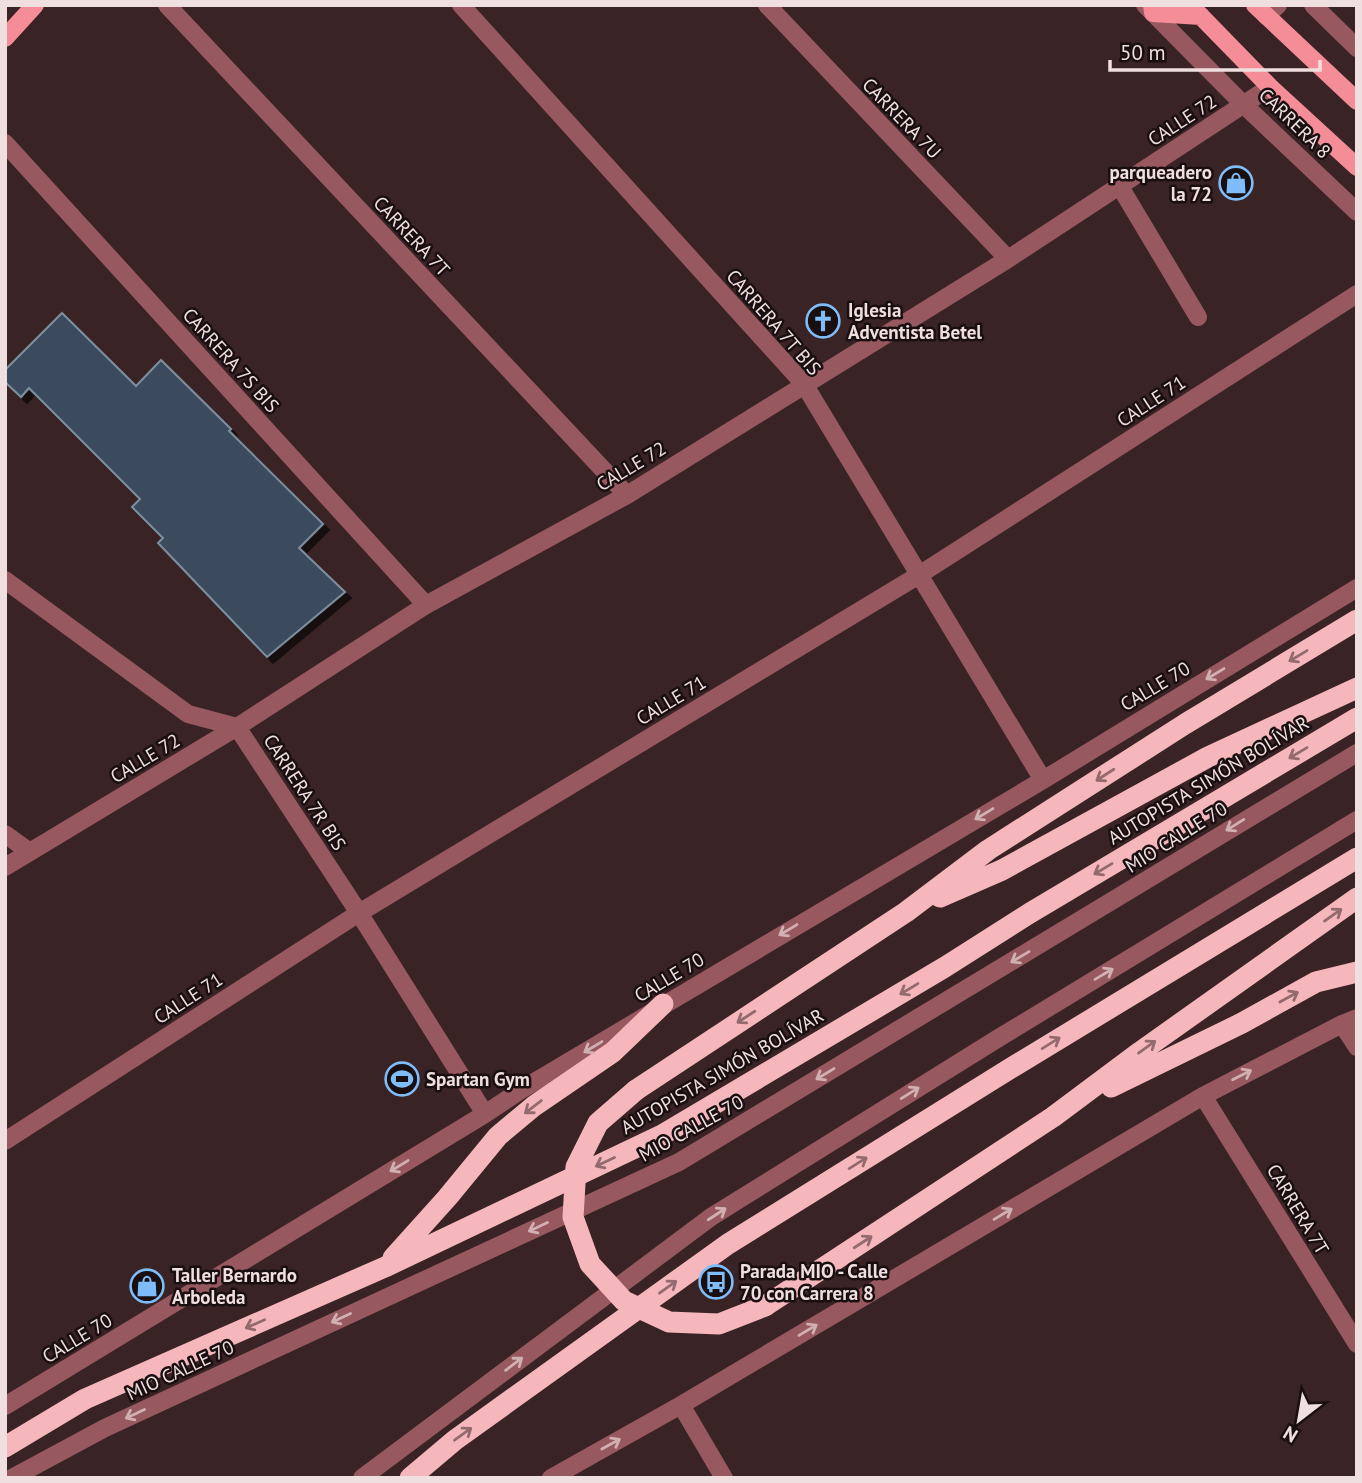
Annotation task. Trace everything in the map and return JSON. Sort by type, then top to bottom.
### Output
[{"type":"highway","points":[[1357,620],[1185,724],[988,850],[906,912],[636,1090],[598,1123],[576,1167],[573,1217],[590,1264],[624,1301],[669,1322],[719,1324],[765,1306],[1053,1117],[1357,898]]},
{"type":"highway","points":[[906,912],[1002,870],[1208,757],[1357,688]]},
{"type":"highway","name":"AUTOPISTA SIMÓN BOLÍVAR","points":[[5,1447],[85,1399],[384,1267],[662,1135],[1357,718]]},
{"type":"highway","points":[[410,1478],[455,1440],[728,1244],[1357,858]]},
{"type":"highway","points":[[1053,1117],[1150,1066],[1242,1023],[1316,982],[1357,972]]},
{"type":"highway","points":[[384,1267],[447,1198],[498,1136],[534,1105],[613,1052],[663,1004]]},
{"type":"main road","points":[[5,38],[35,5]]},
{"type":"main road","points":[[1150,8],[1196,10]]},
{"type":"main road","points":[[1267,9],[1357,101]]},
{"type":"main road","name":"CARRERA 8","points":[[1196,10],[1270,87],[1357,167]]},
{"type":"street","name":"CARRERA 7T","points":[[167,5],[627,495]]},
{"type":"street","name":"CARRERA 7T BIS","points":[[461,5],[804,384],[1043,780]]},
{"type":"street","name":"CARRERA 7U","points":[[767,5],[1008,259]]},
{"type":"street","points":[[1313,5],[1357,48]]},
{"type":"street","name":"CARRERA 8","points":[[1150,8],[1244,105],[1357,212]]},
{"type":"street","name":"CALLE 72","points":[[5,867],[237,727],[426,605],[627,495],[1008,259],[1270,87]]},
{"type":"street","name":"CARRERA 7S BIS","points":[[5,143],[426,605]]},
{"type":"street","points":[[1119,186],[1198,317]]},
{"type":"street","name":"CALLE 71","points":[[5,1141],[359,913],[919,575],[1357,294]]},
{"type":"street","name":"CARRERA 7R BIS","points":[[5,580],[188,714],[237,727],[359,913],[485,1114]]},
{"type":"street","name":"CALLE 70","points":[[5,1406],[663,1004],[1043,780],[1357,588]]},
{"type":"street","name":"MIO CALLE 70","points":[[12,1478],[105,1428],[679,1162],[1357,753]]},
{"type":"street","points":[[362,1478],[711,1217],[1357,820]]},
{"type":"street","points":[[5,834],[30,852]]},
{"type":"street","points":[[551,1478],[681,1405],[1203,1096],[1350,1021],[1357,1047]]},
{"type":"street","name":"CARRERA 7T","points":[[1203,1096],[1357,1344]]},
{"type":"street","points":[[681,1405],[724,1478]]},
{"type":"building","points":[[62,313],[136,386],[161,360],[323,524],[299,548],[345,592],[267,657],[158,543],[163,538],[132,507],[140,499],[29,388],[21,397],[5,382],[5,370]]},
{"type":"place","name":"parqueadero la 72","points":[[1236,183]]},
{"type":"place","name":"Iglesia Adventista Betel","points":[[823,321]]},
{"type":"place","name":"Spartan Gym","points":[[402,1079]]},
{"type":"place","name":"Parada MIO - Calle 70 con Carrera 8","points":[[716,1282]]},
{"type":"place","name":"Taller Bernardo Arboleda","points":[[147,1286]]}]
